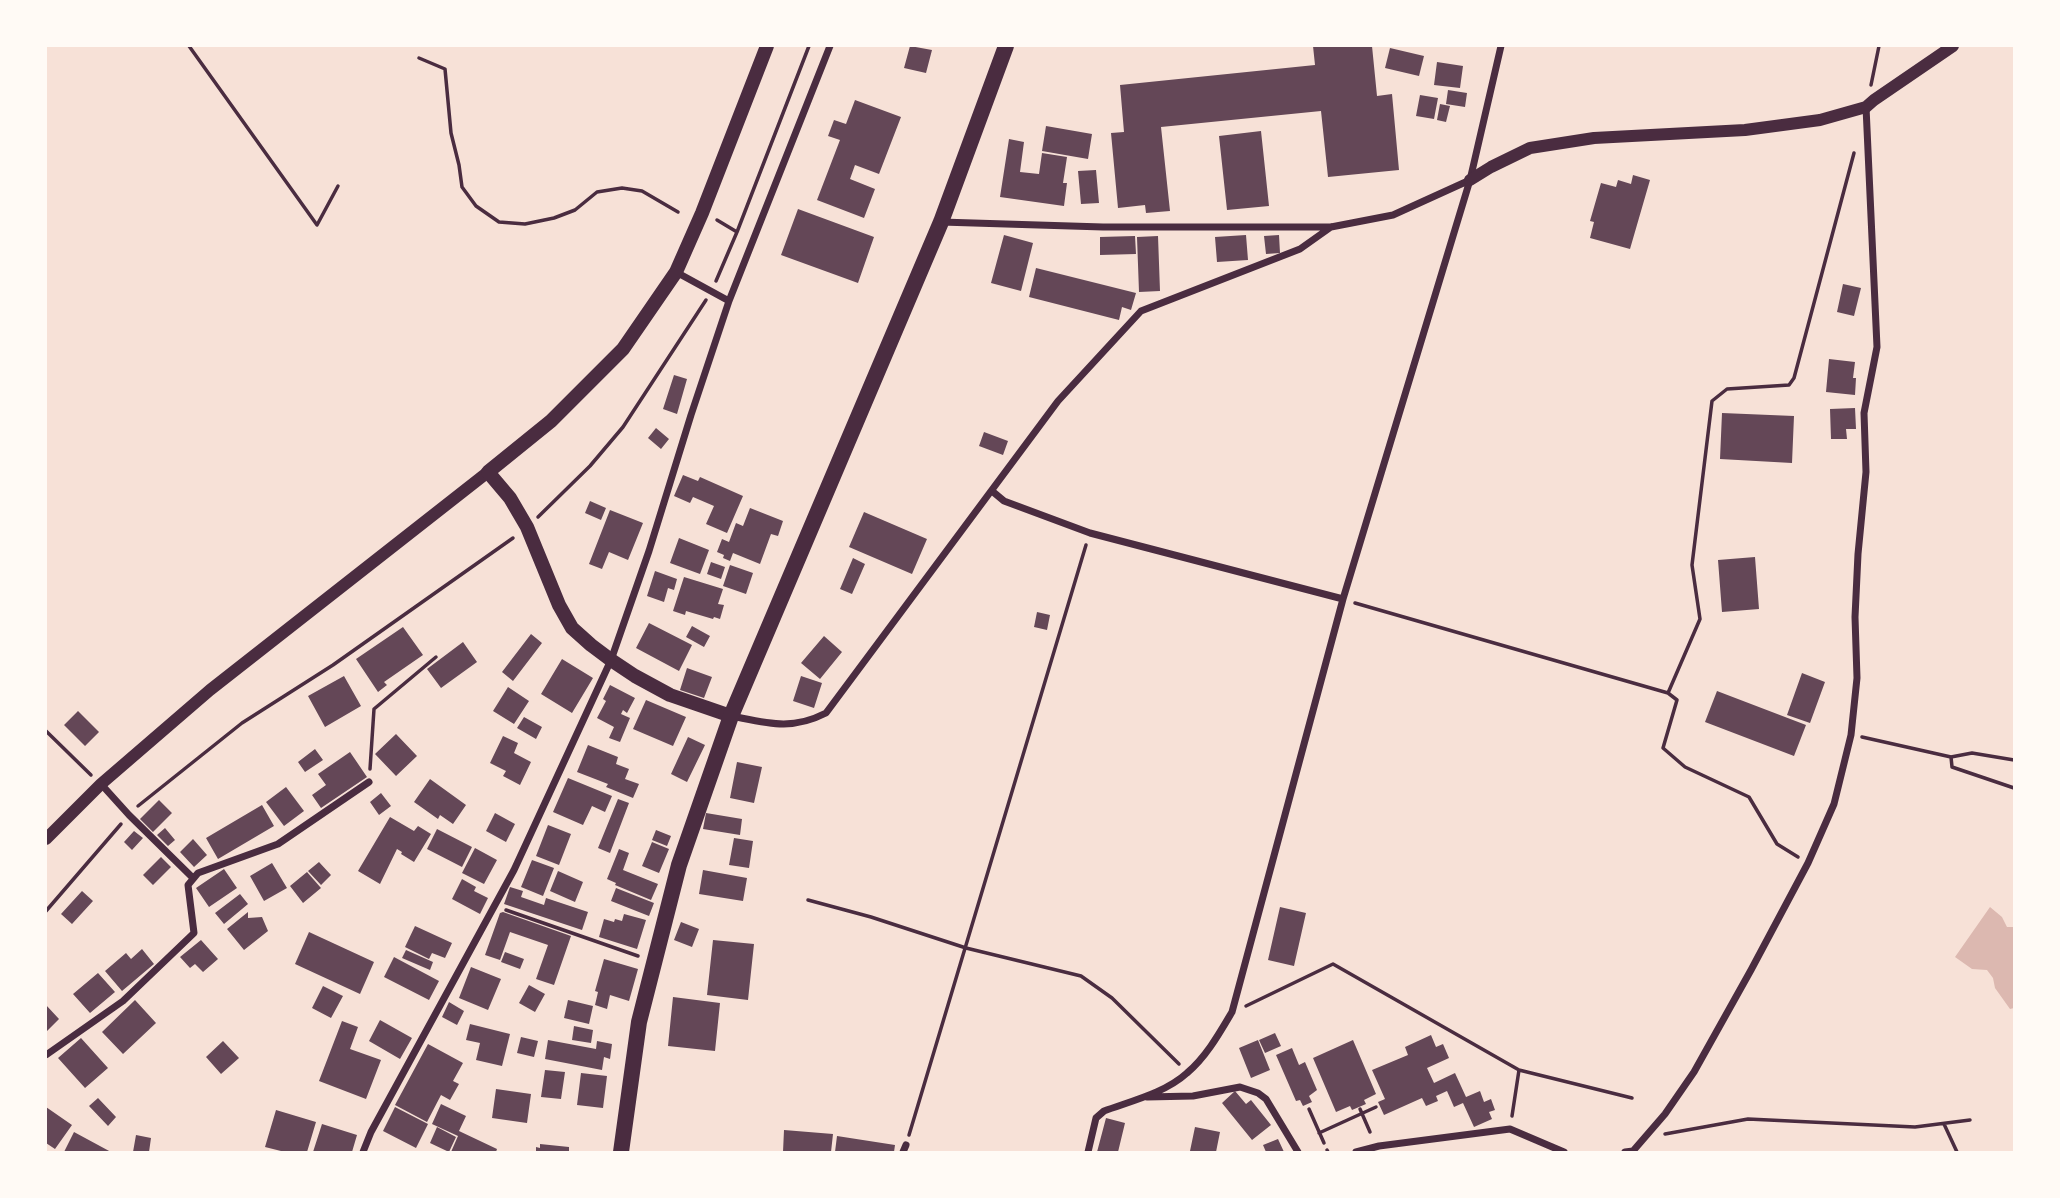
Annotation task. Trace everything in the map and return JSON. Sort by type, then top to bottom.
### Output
[{"type":"highway","points":[[621,1153],[639,1022],[679,865],[731,716],[941,222],[1006,46]]},
{"type":"main road","points":[[731,716],[670,695],[635,676],[572,628],[559,605],[527,527],[510,498],[488,472],[551,421],[623,349],[676,272],[767,46]]},
{"type":"street","points":[[363,1153],[371,1132],[495,906],[534,829],[611,660],[729,301],[830,46]]},
{"type":"street","points":[[1088,1153],[1096,1118],[1104,1111],[1167,1087],[1188,1072],[1212,1045],[1231,1012],[1343,599],[1470,180],[1502,46]]},
{"type":"street","points":[[941,222],[1103,227],[1331,227],[1393,215],[1470,180],[1491,166],[1530,148],[1594,138],[1745,130],[1820,120],[1866,107],[1953,46]]},
{"type":"street","points":[[1625,1153],[1633,1151],[1665,1114],[1694,1072],[1808,863],[1834,804],[1851,735],[1857,678],[1855,617],[1858,554],[1866,471],[1864,413],[1877,347],[1866,107]]},
{"type":"street","points":[[731,716],[778,725],[813,719],[826,713],[1058,401],[1141,311],[1300,248],[1331,227]]},
{"type":"street","points":[[676,272],[729,301]]},
{"type":"street","points":[[46,839],[101,784],[210,690],[488,472]]},
{"type":"street","points":[[992,491],[1004,501],[1090,533],[1343,599]]},
{"type":"street","points":[[46,1055],[123,1001],[194,933],[188,885],[192,878],[198,873],[278,844],[369,782]]},
{"type":"street","points":[[101,784],[192,878]]},
{"type":"street","points":[[1143,1097],[1194,1096],[1240,1087],[1258,1093],[1266,1099],[1298,1153]]},
{"type":"street","points":[[1356,1153],[1379,1146],[1510,1129],[1564,1153]]},
{"type":"path","points":[[189,46],[317,225],[338,186]]},
{"type":"path","points":[[719,276],[809,46]]},
{"type":"path","points":[[1866,107],[1879,46]]},
{"type":"path","points":[[419,58],[445,69],[451,133],[462,187],[476,206],[499,222],[525,224],[554,218],[575,210],[597,192],[622,188],[642,191],[678,212]]},
{"type":"path","points":[[1668,693],[1700,619],[1692,565],[1712,401],[1727,389],[1788,385],[1794,378],[1855,148]]},
{"type":"path","points":[[717,220],[737,232]]},
{"type":"path","points":[[542,514],[624,427],[700,312]]},
{"type":"path","points":[[905,1149],[1090,533]]},
{"type":"path","points":[[46,911],[129,815],[160,787],[243,723],[333,665],[511,540]]},
{"type":"path","points":[[1343,599],[1668,693],[1677,700],[1663,748],[1685,767],[1749,797],[1777,844],[1808,863]]},
{"type":"path","points":[[369,782],[374,709],[436,657]]},
{"type":"path","points":[[46,731],[101,784]]},
{"type":"path","points":[[1851,735],[1951,757],[1972,753],[2014,760]]},
{"type":"path","points":[[1951,757],[1952,767],[2014,788]]},
{"type":"path","points":[[808,900],[965,948],[1081,976],[1112,998],[1188,1072]]},
{"type":"path","points":[[495,906],[654,962]]},
{"type":"path","points":[[1231,1012],[1333,964],[1519,1070],[1632,1098]]},
{"type":"path","points":[[1510,1129],[1519,1070]]},
{"type":"path","points":[[1319,1133],[1361,1111],[1376,1107]]},
{"type":"path","points":[[1309,1109],[1324,1143]]},
{"type":"path","points":[[1361,1111],[1370,1132]]},
{"type":"path","points":[[1665,1133],[1748,1119],[1915,1127],[1970,1121]]},
{"type":"path","points":[[1944,1124],[1957,1153]]},
{"type":"shaded area","points":[[1990,907],[2002,917],[2007,927],[2014,927],[2014,1008],[2010,1009],[1995,988],[1993,978],[1987,970],[1972,969],[1955,957]]},
{"type":"building","points":[[910,46],[932,50],[926,73],[904,68]]},
{"type":"building","points":[[1313,46],[1372,46],[1377,96],[1392,94],[1399,170],[1328,177],[1321,111],[1161,127],[1170,211],[1146,213],[1145,205],[1118,208],[1111,133],[1124,132],[1120,85],[1315,65]]},
{"type":"building","points":[[1390,48],[1424,56],[1419,76],[1385,68]]},
{"type":"building","points":[[1437,62],[1463,66],[1460,88],[1434,85]]},
{"type":"building","points":[[1448,90],[1467,93],[1465,107],[1446,104]]},
{"type":"building","points":[[1420,95],[1438,98],[1434,119],[1416,116]]},
{"type":"building","points":[[855,100],[901,117],[879,174],[855,165],[850,179],[875,189],[864,218],[817,200],[840,140],[828,136],[834,120],[846,124]]},
{"type":"building","points":[[1440,104],[1450,106],[1446,122],[1437,120]]},
{"type":"building","points":[[1046,126],[1092,134],[1088,159],[1042,151]]},
{"type":"building","points":[[1261,131],[1269,206],[1227,210],[1219,136]]},
{"type":"building","points":[[1009,139],[1024,142],[1020,172],[1039,174],[1042,153],[1067,157],[1063,183],[1067,183],[1064,206],[1000,197]]},
{"type":"building","points":[[1096,170],[1099,203],[1081,204],[1078,171]]},
{"type":"building","points":[[1633,175],[1650,180],[1630,249],[1590,238],[1594,222],[1590,221],[1601,183],[1616,187],[1618,180],[1631,184]]},
{"type":"building","points":[[798,209],[874,237],[858,283],[781,255]]},
{"type":"building","points":[[1004,235],[1033,243],[1021,291],[991,283]]},
{"type":"building","points":[[1246,235],[1248,260],[1217,262],[1215,237]]},
{"type":"building","points":[[1279,235],[1280,253],[1266,254],[1264,236]]},
{"type":"building","points":[[1135,236],[1136,254],[1100,255],[1100,237]]},
{"type":"building","points":[[1158,236],[1160,291],[1139,292],[1137,237]]},
{"type":"building","points":[[1036,268],[1136,293],[1131,310],[1122,307],[1119,320],[1029,297]]},
{"type":"building","points":[[1843,284],[1861,288],[1854,316],[1837,312]]},
{"type":"building","points":[[1829,359],[1855,362],[1855,395],[1826,392]]},
{"type":"building","points":[[674,375],[687,379],[677,414],[663,409]]},
{"type":"building","points":[[1855,408],[1856,429],[1846,429],[1847,439],[1831,439],[1830,409]]},
{"type":"building","points":[[1722,413],[1794,416],[1792,463],[1720,459]]},
{"type":"building","points":[[656,428],[669,439],[661,449],[648,438]]},
{"type":"building","points":[[984,432],[1008,441],[1003,455],[979,446]]},
{"type":"building","points":[[683,475],[698,481],[700,477],[743,496],[727,533],[706,524],[714,506],[693,497],[690,503],[674,496]]},
{"type":"building","points":[[590,501],[606,508],[601,520],[585,513]]},
{"type":"building","points":[[750,508],[783,521],[778,536],[771,534],[760,564],[733,553],[730,561],[717,552],[722,539],[729,542],[736,523],[743,526]]},
{"type":"building","points":[[610,510],[643,523],[628,560],[609,552],[602,569],[589,564]]},
{"type":"building","points":[[864,512],[927,539],[912,574],[849,547]]},
{"type":"building","points":[[679,538],[709,550],[700,574],[670,563]]},
{"type":"building","points":[[1755,557],[1759,609],[1722,612],[1718,560]]},
{"type":"building","points":[[853,558],[865,564],[852,594],[840,589]]},
{"type":"building","points":[[711,562],[725,567],[721,579],[707,574]]},
{"type":"building","points":[[730,565],[753,573],[746,594],[723,586]]},
{"type":"building","points":[[655,571],[677,579],[674,590],[668,588],[664,602],[647,596]]},
{"type":"building","points":[[684,577],[723,589],[718,604],[724,605],[720,619],[686,611],[685,615],[673,611]]},
{"type":"building","points":[[1037,612],[1050,615],[1047,630],[1034,627]]},
{"type":"building","points":[[649,623],[692,645],[679,671],[636,648]]},
{"type":"building","points":[[692,626],[710,636],[704,647],[686,637]]},
{"type":"building","points":[[403,627],[423,655],[384,682],[387,685],[378,692],[356,659]]},
{"type":"building","points":[[531,634],[542,643],[513,681],[502,672]]},
{"type":"building","points":[[824,636],[842,652],[820,679],[801,663]]},
{"type":"building","points":[[463,642],[477,662],[441,688],[427,669]]},
{"type":"building","points":[[562,659],[593,678],[572,713],[541,694]]},
{"type":"building","points":[[687,668],[712,677],[704,698],[680,690]]},
{"type":"building","points":[[1802,673],[1825,682],[1810,723],[1787,715]]},
{"type":"building","points":[[344,676],[361,706],[325,727],[308,696]]},
{"type":"building","points":[[801,676],[822,683],[814,708],[793,701]]},
{"type":"building","points":[[610,685],[635,698],[627,713],[623,710],[621,714],[630,718],[620,742],[609,738],[614,727],[597,718],[606,701],[603,699]]},
{"type":"building","points":[[508,687],[529,701],[514,724],[493,711]]},
{"type":"building","points":[[1717,691],[1806,725],[1794,756],[1705,722]]},
{"type":"building","points":[[646,700],[686,717],[673,746],[633,729]]},
{"type":"building","points":[[78,711],[99,732],[85,746],[64,725]]},
{"type":"building","points":[[524,717],[542,727],[536,739],[517,728]]},
{"type":"building","points":[[396,734],[417,756],[396,776],[375,754]]},
{"type":"building","points":[[503,736],[518,743],[514,753],[531,762],[520,785],[503,776],[506,771],[490,763]]},
{"type":"building","points":[[688,737],[705,745],[687,782],[671,774]]},
{"type":"building","points":[[588,745],[618,757],[616,764],[629,769],[625,779],[639,784],[633,798],[606,787],[608,784],[577,772]]},
{"type":"building","points":[[315,749],[323,760],[305,772],[298,762]]},
{"type":"building","points":[[350,752],[367,777],[321,808],[312,795],[326,785],[318,774]]},
{"type":"building","points":[[737,762],[762,767],[754,803],[730,798]]},
{"type":"building","points":[[568,778],[612,796],[605,812],[592,806],[583,825],[553,812]]},
{"type":"building","points":[[430,779],[466,805],[453,824],[440,815],[438,819],[414,802]]},
{"type":"building","points":[[286,787],[304,811],[284,826],[266,802]]},
{"type":"building","points":[[381,793],[391,806],[379,815],[370,802]]},
{"type":"building","points":[[618,799],[629,803],[610,853],[598,848]]},
{"type":"building","points":[[159,800],[172,813],[153,832],[140,819]]},
{"type":"building","points":[[262,805],[274,826],[218,859],[206,838]]},
{"type":"building","points":[[495,813],[515,824],[506,842],[486,831]]},
{"type":"building","points":[[706,813],[742,819],[740,835],[703,829]]},
{"type":"building","points":[[390,817],[414,831],[418,826],[431,834],[414,862],[397,849],[380,884],[358,871]]},
{"type":"building","points":[[548,825],[571,834],[559,865],[536,856]]},
{"type":"building","points":[[165,828],[175,840],[168,846],[157,835]]},
{"type":"building","points":[[437,829],[472,847],[462,867],[427,849]]},
{"type":"building","points":[[656,830],[671,836],[667,846],[652,840]]},
{"type":"building","points":[[134,831],[143,838],[132,850],[124,842]]},
{"type":"building","points":[[734,838],[753,841],[749,868],[729,865]]},
{"type":"building","points":[[193,839],[207,855],[194,867],[180,852]]},
{"type":"building","points":[[652,842],[669,849],[659,873],[642,866]]},
{"type":"building","points":[[475,848],[497,860],[484,884],[462,873]]},
{"type":"building","points":[[619,849],[629,853],[623,870],[658,884],[651,900],[607,879]]},
{"type":"building","points":[[161,857],[171,867],[153,885],[143,875]]},
{"type":"building","points":[[532,860],[554,868],[543,896],[521,887]]},
{"type":"building","points":[[319,862],[331,875],[321,885],[308,871]]},
{"type":"building","points":[[272,863],[287,888],[264,901],[250,876]]},
{"type":"building","points":[[224,869],[237,888],[209,907],[196,888]]},
{"type":"building","points":[[703,870],[747,878],[743,901],[699,894]]},
{"type":"building","points":[[558,871],[583,882],[575,902],[550,891]]},
{"type":"building","points":[[307,872],[321,888],[303,903],[290,886]]},
{"type":"building","points":[[462,879],[476,887],[474,891],[488,898],[480,914],[452,899]]},
{"type":"building","points":[[510,887],[523,891],[521,897],[544,905],[546,898],[588,912],[582,930],[504,904]]},
{"type":"building","points":[[616,888],[654,903],[649,916],[611,901]]},
{"type":"building","points":[[82,891],[93,901],[72,924],[61,914]]},
{"type":"building","points":[[240,894],[248,904],[224,924],[215,913]]},
{"type":"building","points":[[1280,907],[1306,913],[1294,966],[1268,960]]},
{"type":"building","points":[[248,912],[248,918],[262,917],[268,931],[244,950],[227,929]]},
{"type":"building","points":[[500,913],[571,936],[554,985],[536,979],[548,945],[510,932],[500,960],[485,955]]},
{"type":"building","points":[[624,914],[646,920],[637,949],[599,937],[604,919],[622,921]]},
{"type":"building","points":[[681,922],[699,929],[692,947],[674,940]]},
{"type":"building","points":[[415,926],[452,943],[445,958],[432,953],[429,959],[405,947]]},
{"type":"building","points":[[309,932],[374,962],[360,994],[295,964]]},
{"type":"building","points":[[201,940],[218,959],[203,972],[195,964],[190,968],[180,957]]},
{"type":"building","points":[[713,940],[754,944],[748,1000],[707,995]]},
{"type":"building","points":[[142,949],[154,964],[122,991],[105,971],[126,953],[131,959]]},
{"type":"building","points":[[406,950],[433,962],[430,970],[402,958]]},
{"type":"building","points":[[505,952],[524,959],[520,969],[501,962]]},
{"type":"building","points":[[394,957],[439,981],[429,1000],[384,977]]},
{"type":"building","points":[[604,959],[638,969],[629,1001],[610,995],[607,1009],[595,1005],[598,992],[595,991]]},
{"type":"building","points":[[471,967],[501,979],[488,1010],[459,998]]},
{"type":"building","points":[[98,973],[115,992],[90,1013],[73,994]]},
{"type":"building","points":[[529,985],[545,994],[535,1012],[519,1003]]},
{"type":"building","points":[[323,986],[343,996],[331,1018],[312,1008]]},
{"type":"building","points":[[673,997],[720,1003],[715,1051],[668,1046]]},
{"type":"building","points":[[135,1000],[156,1023],[123,1054],[102,1032]]},
{"type":"building","points":[[568,1000],[593,1006],[589,1024],[564,1018]]},
{"type":"building","points":[[449,1002],[464,1011],[457,1025],[442,1017]]},
{"type":"building","points":[[46,1005],[59,1019],[46,1032]]},
{"type":"building","points":[[380,1020],[412,1038],[400,1059],[369,1041]]},
{"type":"building","points":[[342,1021],[358,1027],[350,1049],[381,1060],[366,1099],[319,1081]]},
{"type":"building","points":[[470,1024],[510,1034],[502,1066],[476,1060],[480,1043],[466,1040]]},
{"type":"building","points":[[574,1026],[593,1030],[591,1043],[572,1040]]},
{"type":"building","points":[[1275,1033],[1281,1046],[1265,1053],[1259,1040]]},
{"type":"building","points":[[1431,1035],[1436,1047],[1443,1044],[1449,1058],[1427,1068],[1434,1083],[1455,1073],[1466,1097],[1480,1091],[1484,1102],[1491,1099],[1495,1110],[1489,1112],[1492,1119],[1474,1127],[1463,1103],[1454,1107],[1447,1091],[1436,1096],[1438,1101],[1426,1106],[1422,1098],[1384,1115],[1378,1102],[1385,1099],[1372,1070],[1408,1055],[1405,1047]]},
{"type":"building","points":[[521,1037],[538,1041],[534,1057],[517,1053]]},
{"type":"building","points":[[81,1038],[108,1068],[85,1088],[58,1058]]},
{"type":"building","points":[[548,1040],[596,1049],[597,1041],[612,1044],[610,1059],[604,1057],[602,1070],[545,1059]]},
{"type":"building","points":[[1258,1040],[1270,1070],[1251,1078],[1239,1048]]},
{"type":"building","points":[[1353,1040],[1376,1094],[1364,1100],[1366,1104],[1352,1110],[1350,1106],[1336,1112],[1313,1058]]},
{"type":"building","points":[[223,1041],[239,1058],[221,1074],[206,1057]]},
{"type":"building","points":[[428,1044],[463,1063],[453,1081],[459,1084],[450,1100],[441,1095],[427,1122],[395,1105]]},
{"type":"building","points":[[1292,1048],[1299,1065],[1305,1062],[1317,1090],[1309,1096],[1312,1102],[1303,1106],[1300,1100],[1296,1101],[1276,1055]]},
{"type":"building","points":[[545,1070],[565,1072],[561,1099],[541,1097]]},
{"type":"building","points":[[581,1073],[607,1076],[603,1108],[577,1105]]},
{"type":"building","points":[[496,1089],[531,1094],[527,1123],[492,1118]]},
{"type":"building","points":[[1235,1091],[1246,1104],[1251,1100],[1271,1125],[1252,1140],[1222,1103]]},
{"type":"building","points":[[98,1098],[116,1117],[108,1126],[89,1106]]},
{"type":"building","points":[[441,1104],[466,1116],[459,1131],[497,1149],[496,1152],[451,1152],[458,1136],[432,1124]]},
{"type":"building","points":[[46,1107],[72,1125],[55,1149],[46,1143]]},
{"type":"building","points":[[395,1107],[428,1124],[416,1148],[383,1131]]},
{"type":"building","points":[[276,1110],[316,1122],[307,1152],[285,1152],[265,1147]]},
{"type":"building","points":[[1106,1118],[1125,1123],[1118,1152],[1097,1152]]},
{"type":"building","points":[[322,1124],[357,1135],[352,1152],[313,1152]]},
{"type":"building","points":[[437,1127],[456,1137],[449,1152],[430,1143]]},
{"type":"building","points":[[1195,1127],[1220,1132],[1216,1152],[1190,1151]]},
{"type":"building","points":[[784,1130],[833,1134],[831,1152],[783,1152]]},
{"type":"building","points":[[74,1132],[111,1152],[64,1152]]},
{"type":"building","points":[[136,1135],[151,1138],[149,1152],[133,1152]]},
{"type":"building","points":[[837,1136],[895,1145],[894,1152],[835,1152]]},
{"type":"building","points":[[1278,1139],[1284,1152],[1266,1152],[1263,1145]]},
{"type":"building","points":[[540,1144],[569,1147],[569,1152],[536,1152],[536,1147],[540,1148]]}]
